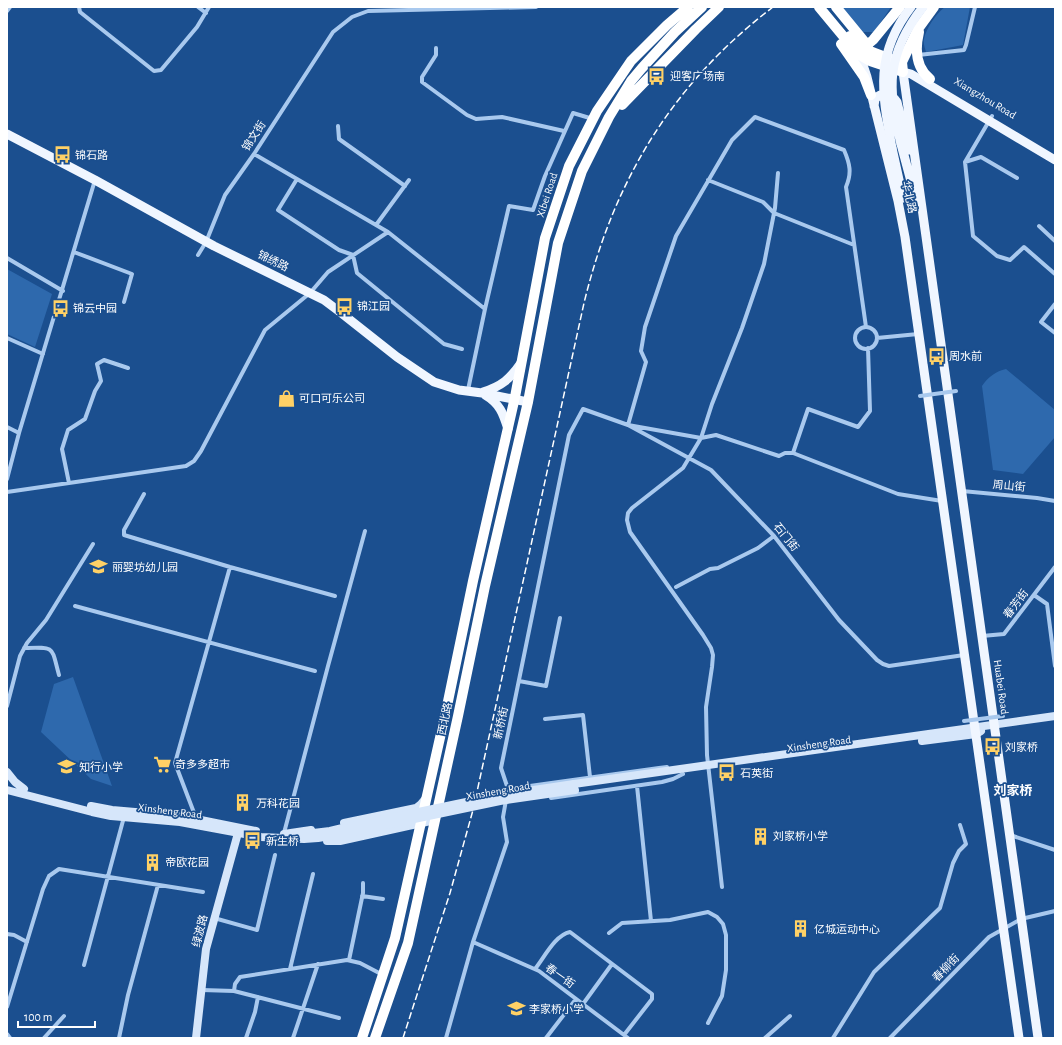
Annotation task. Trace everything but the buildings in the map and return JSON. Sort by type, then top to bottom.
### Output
[{"type":"highway","name":"Xibei Road","points":[[508,429],[545,238],[570,166],[597,111],[631,61],[688,7]]},
{"type":"highway","points":[[528,402],[558,243],[582,171],[609,117],[631,82],[675,32],[702,7]]},
{"type":"highway","points":[[609,117],[690,34],[719,7]]},
{"type":"highway","points":[[811,7],[856,65],[864,77],[871,95]]},
{"type":"highway","points":[[819,7],[859,43],[876,54],[903,67]]},
{"type":"highway","points":[[827,7],[859,43]]},
{"type":"highway","points":[[836,7],[870,61],[903,67]]},
{"type":"highway","points":[[859,43],[878,34],[900,7]]},
{"type":"highway","points":[[903,67],[914,35],[934,7]]},
{"type":"highway","points":[[922,22],[918,40],[917,55],[920,67],[926,80]]},
{"type":"highway","name":"西北路","points":[[362,1038],[395,938],[417,842],[487,578],[528,402]]},
{"type":"highway","name":"西北路","points":[[375,1038],[408,943],[430,843],[425,815],[427,795],[473,581],[508,429]]},
{"type":"main road","name":"华北路","points":[[911,7],[899,24],[893,37],[885,64],[883,98],[892,148],[904,200],[918,288],[922,318],[922,356]]},
{"type":"main road","points":[[922,7],[901,41],[895,56],[892,71],[891,92],[901,144],[916,198],[932,312],[940,339]]},
{"type":"main road","name":"华北路","points":[[859,43],[863,65],[898,201],[905,237],[922,356]]},
{"type":"main road","name":"华北路","points":[[903,67],[940,339]]},
{"type":"main road","name":"Xiangzhou Road","points":[[903,67],[912,74],[926,80],[1055,154]]},
{"type":"main road","points":[[907,96],[908,89],[912,83],[918,80],[926,80]]},
{"type":"main road","points":[[874,108],[875,99],[882,94],[890,95],[897,102],[920,192]]},
{"type":"main road","name":"Xiangzhou Road","points":[[991,118],[1055,160]]},
{"type":"main road","name":"锦绣路","points":[[7,134],[95,180],[206,242],[310,293],[340,312],[396,357],[425,377],[444,387],[528,402]]},
{"type":"main road","name":"Huabei Road","points":[[940,339],[1038,1038]]},
{"type":"main road","points":[[922,356],[1019,1038]]},
{"type":"main road","points":[[482,393],[505,382],[512,376],[522,361]]},
{"type":"main road","points":[[482,393],[493,400],[500,407],[508,429]]},
{"type":"main road","name":"Xinsheng Road","points":[[7,785],[125,814],[192,823],[275,839],[304,839],[318,838],[500,795],[575,787],[975,731],[994,724],[1055,716]]},
{"type":"main road","points":[[7,772],[15,782],[24,789]]},
{"type":"main road","name":"Xinsheng Road","points":[[7,790],[92,812],[164,814],[196,818],[262,832],[284,834],[317,833],[352,829]]},
{"type":"main road","points":[[304,839],[318,842],[340,841],[398,828],[425,815]]},
{"type":"main road","points":[[284,834],[318,828],[425,815]]},
{"type":"main road","points":[[398,828],[413,832],[416,836],[417,842]]},
{"type":"main road","name":"绿波路","points":[[196,1038],[206,949],[238,833]]},
{"type":"street","points":[[7,10],[10,7]]},
{"type":"street","points":[[79,7],[80,12],[154,71],[161,70],[197,27],[209,7]]},
{"type":"street","points":[[198,7],[206,13]]},
{"type":"street","name":"锦文街","points":[[198,255],[206,242],[224,195],[254,154],[333,32],[352,17],[368,11],[536,7]]},
{"type":"street","points":[[917,55],[964,50],[975,7]]},
{"type":"street","points":[[436,48],[436,55],[422,77],[422,82],[467,115],[476,119],[502,117],[564,131]]},
{"type":"street","points":[[468,391],[509,206],[533,210],[545,176],[573,113],[593,119]]},
{"type":"street","points":[[866,327],[846,187],[850,178],[849,161],[844,150],[755,117],[732,140],[676,236],[645,328],[641,351],[646,362],[628,425],[701,438],[716,435],[779,456],[785,453],[793,453],[898,494],[942,501]]},
{"type":"street","points":[[991,118],[964,162],[973,236],[997,256],[1010,260],[1024,247],[1055,274]]},
{"type":"street","points":[[338,126],[339,139],[405,186]]},
{"type":"street","points":[[254,154],[388,232],[485,309]]},
{"type":"street","points":[[964,162],[981,157],[1016,178]]},
{"type":"street","points":[[722,887],[709,768],[706,707],[713,661],[711,648],[699,628],[630,532],[627,520],[628,513],[636,504],[683,468],[690,459],[701,438],[712,404],[742,328],[764,264],[774,213],[778,173]]},
{"type":"street","points":[[297,179],[278,210],[339,250],[353,255]]},
{"type":"street","points":[[7,479],[19,433],[95,180]]},
{"type":"street","points":[[376,225],[409,180]]},
{"type":"street","points":[[708,180],[763,202],[774,213],[854,245]]},
{"type":"street","points":[[1039,226],[1055,241]]},
{"type":"street","points":[[7,492],[186,466],[194,461],[201,451],[265,330],[310,293],[328,272],[388,232]]},
{"type":"street","points":[[74,252],[132,274],[124,302]]},
{"type":"street","points":[[353,255],[357,273],[444,344],[462,349]]},
{"type":"street","points":[[7,258],[62,291]]},
{"type":"street","points":[[1055,304],[1041,322],[1055,333]]},
{"type":"street","points":[[866,327],[875,332],[877,338],[874,345],[868,348],[858,345],[855,339],[859,329],[866,327]]},
{"type":"street","points":[[877,338],[918,334]]},
{"type":"street","points":[[7,338],[43,354]]},
{"type":"street","points":[[793,453],[808,409],[858,427],[870,411],[868,348]]},
{"type":"street","points":[[69,484],[62,449],[68,430],[84,419],[95,390],[101,381],[97,364],[104,360],[128,368]]},
{"type":"street","points":[[920,396],[956,391]]},
{"type":"street","name":"石门街","points":[[582,409],[628,425],[711,470],[774,536],[839,620],[883,664],[889,666],[964,655]]},
{"type":"street","name":"新桥街","points":[[446,1038],[473,942],[507,842],[503,817],[508,789],[501,768],[569,435],[582,409]]},
{"type":"street","points":[[7,427],[19,433]]},
{"type":"street","name":"周山街","points":[[962,491],[1055,501]]},
{"type":"street","points":[[144,494],[124,530],[124,536],[335,596]]},
{"type":"street","points":[[284,834],[365,531]]},
{"type":"street","points":[[676,587],[710,569],[718,568],[758,548],[774,536]]},
{"type":"street","points":[[7,706],[20,656],[24,648],[46,620],[93,544]]},
{"type":"street","points":[[196,818],[175,763],[230,567]]},
{"type":"street","name":"春芳街","points":[[982,636],[1004,634],[1055,567]]},
{"type":"street","points":[[1034,595],[1046,604],[1055,666]]},
{"type":"street","points":[[75,606],[315,671]]},
{"type":"street","points":[[519,681],[546,686],[560,618]]},
{"type":"street","points":[[24,648],[49,648],[52,650],[59,675]]},
{"type":"street","points":[[544,719],[583,715],[590,777]]},
{"type":"street","points":[[964,721],[1003,716]]},
{"type":"street","points":[[508,789],[659,768],[683,771]]},
{"type":"street","points":[[505,804],[668,781],[683,771]]},
{"type":"street","points":[[637,786],[651,921]]},
{"type":"street","points":[[425,815],[464,799],[492,795]]},
{"type":"street","points":[[84,965],[125,814]]},
{"type":"street","points":[[833,1038],[874,972],[940,908],[953,863],[959,851],[966,844],[960,825]]},
{"type":"street","points":[[1010,835],[1055,850]]},
{"type":"street","points":[[214,918],[257,930],[275,855]]},
{"type":"street","points":[[7,1007],[43,889],[50,876],[59,870],[203,892]]},
{"type":"street","points":[[290,969],[313,874]]},
{"type":"street","points":[[349,960],[362,896],[362,883]]},
{"type":"street","points":[[119,1038],[128,995],[158,885]]},
{"type":"street","points":[[362,896],[383,899]]},
{"type":"street","name":"春柳街","points":[[890,1038],[989,937],[1021,919],[1055,911]]},
{"type":"street","points":[[609,934],[622,923],[670,920],[708,912],[717,917],[723,924],[726,935],[725,982],[722,996],[708,1023]]},
{"type":"street","points":[[535,969],[558,938],[564,933],[570,932],[652,994],[652,999],[624,1035],[617,1038]]},
{"type":"street","points":[[7,934],[27,942]]},
{"type":"street","name":"春一街","points":[[473,942],[535,969],[624,1035]]},
{"type":"street","points":[[234,991],[235,984],[240,977],[349,960],[360,963],[383,975]]},
{"type":"street","points":[[293,1038],[318,964]]},
{"type":"street","points":[[583,1004],[612,964]]},
{"type":"street","points":[[201,990],[234,991],[339,1018]]},
{"type":"street","points":[[246,1038],[255,1012],[258,997]]},
{"type":"street","points":[[546,1038],[576,999]]},
{"type":"street","points":[[44,1038],[64,1016]]},
{"type":"street","points":[[765,1038],[790,1016]]},
{"type":"street","points":[[7,1034],[10,1038]]},
{"type":"shaded area","points":[[840,7],[891,7],[874,32],[860,32]]},
{"type":"shaded area","points":[[945,7],[970,7],[963,45],[926,52],[924,46],[925,35],[935,17]]},
{"type":"shaded area","points":[[7,269],[52,294],[35,347],[7,334]]},
{"type":"shaded area","points":[[1006,369],[1055,410],[1055,437],[1023,474],[993,470],[982,386],[992,375]]},
{"type":"shaded area","points":[[73,677],[112,786],[91,779],[41,732],[54,684]]},
{"type":"railway","points":[[403,1038],[450,893],[473,810],[584,303],[597,258],[612,216],[630,176],[652,138],[677,102],[705,68],[737,37],[773,7]]},
{"type":"place","name":"迎客广场南","points":[[657,76]]},
{"type":"place","name":"锦石路","points":[[62,155]]},
{"type":"place","name":"锦江园","points":[[344,306]]},
{"type":"place","name":"锦云中园","points":[[60,308]]},
{"type":"place","name":"周水前","points":[[936,356]]},
{"type":"place","name":"可口可乐公司","points":[[286,398]]},
{"type":"place","name":"丽婴坊幼儿园","points":[[99,567]]},
{"type":"place","name":"刘家桥","points":[[992,747]]},
{"type":"place","name":"奇多多超市","points":[[162,764]]},
{"type":"place","name":"知行小学","points":[[66,767]]},
{"type":"place","name":"石英街","points":[[727,773]]},
{"type":"place","name":"万科花园","points":[[243,803]]},
{"type":"place","name":"刘家桥小学","points":[[760,836]]},
{"type":"place","name":"新生桥","points":[[253,841]]},
{"type":"place","name":"帝欧花园","points":[[152,862]]},
{"type":"place","name":"亿城运动中心","points":[[801,929]]},
{"type":"place","name":"李家桥小学","points":[[516,1009]]},
{"type":"district","name":"刘家桥","points":[[1013,791]]}]
